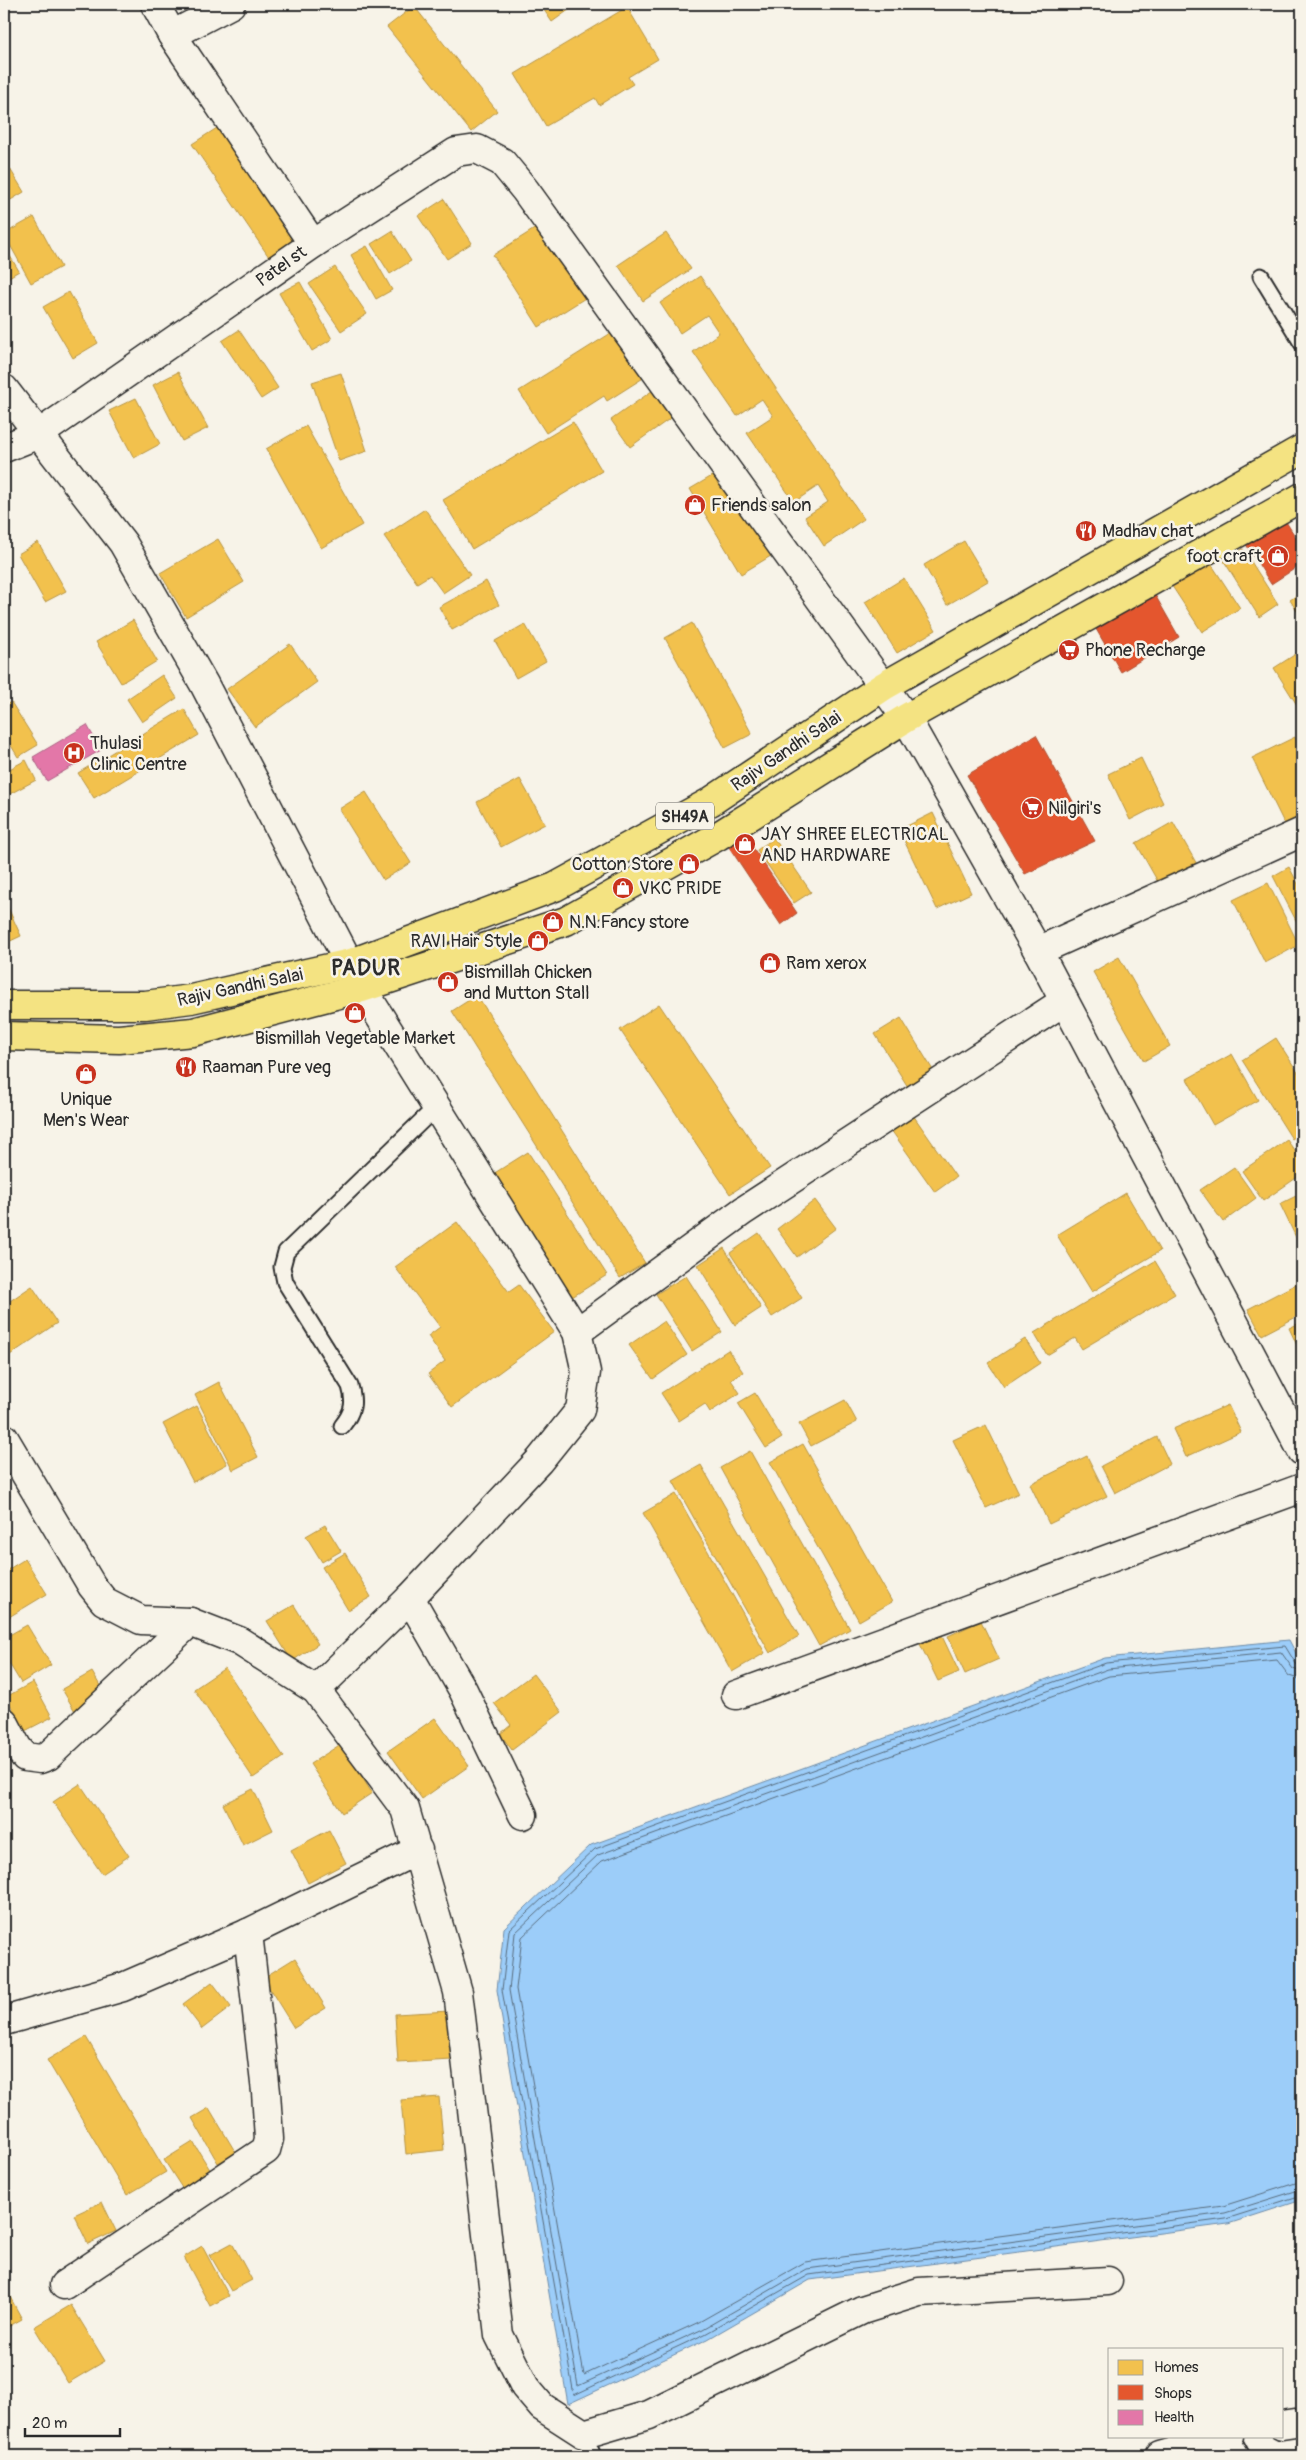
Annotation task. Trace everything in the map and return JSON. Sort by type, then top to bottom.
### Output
[{"type":"main road","name":"Rajiv Gandhi Salai","points":[[4,1005],[145,1005],[191,999],[351,963],[555,887],[710,802],[884,686],[1302,449]]},
{"type":"main road","name":"Rajiv Gandhi Salai","points":[[4,1036],[119,1039],[193,1032],[362,988],[566,921],[718,836],[906,718],[1302,497]]},
{"type":"street","points":[[155,4],[172,35],[313,244]]},
{"type":"street","points":[[172,35],[230,4]]},
{"type":"street","name":"Patel st","points":[[4,448],[39,434],[313,244],[456,152],[477,149],[502,162],[525,190],[906,718],[1038,951],[1063,1002],[1302,1451]]},
{"type":"street","points":[[4,389],[123,543],[204,684],[351,963],[362,988],[435,1108],[577,1332],[586,1372],[580,1410],[539,1461],[410,1598],[316,1690]]},
{"type":"street","points":[[1038,951],[1302,832]]},
{"type":"street","points":[[577,1332],[743,1211],[1063,1002]]},
{"type":"street","points":[[4,1438],[92,1586],[104,1600],[141,1620],[190,1622],[240,1641],[316,1690],[405,1809],[458,1992],[499,2335],[525,2387],[542,2406],[588,2445],[862,2310],[919,2292],[1108,2281]]},
{"type":"street","points":[[736,1695],[1302,1488]]},
{"type":"street","points":[[410,1598],[468,1698],[523,1815]]},
{"type":"street","points":[[4,1722],[17,1747],[25,1757],[40,1759],[48,1756],[190,1622]]},
{"type":"street","points":[[4,2020],[123,1987],[248,1933],[418,1850]]},
{"type":"street","points":[[64,2284],[266,2150],[269,2139],[266,2092],[248,1933]]},
{"type":"street","points":[[1284,2425],[1302,2422]]},
{"type":"street","points":[[1160,2456],[1223,2438]]},
{"type":"lane","points":[[1261,276],[1302,343]]},
{"type":"lane","points":[[342,1426],[350,1416],[354,1401],[350,1386],[285,1282],[282,1268],[286,1252],[435,1108]]},
{"type":"lane","points":[[1231,2438],[1242,2456]]},
{"type":"water","points":[[1289,1640],[1302,1665],[1302,2200],[1228,2224],[810,2280],[708,2339],[568,2404],[497,1990],[504,1928],[591,1845],[1105,1658]]},
{"type":"building: Homes","points":[[540,4],[577,4],[552,22]]},
{"type":"building: Homes","points":[[414,6],[497,111],[471,132],[387,27]]},
{"type":"building: Homes","points":[[627,7],[658,59],[628,77],[633,84],[599,105],[595,98],[546,126],[515,74]]},
{"type":"building: Homes","points":[[217,128],[293,240],[269,257],[192,144]]},
{"type":"building: Homes","points":[[4,159],[24,192],[4,204]]},
{"type":"building: Homes","points":[[444,199],[472,243],[447,259],[418,216]]},
{"type":"building: Homes","points":[[34,217],[61,267],[31,283],[4,234]]},
{"type":"building: Homes","points":[[544,223],[590,295],[539,327],[493,255]]},
{"type":"building: Homes","points":[[392,231],[411,261],[390,274],[371,244]]},
{"type":"building: Homes","points":[[666,233],[691,269],[643,301],[618,265]]},
{"type":"building: Homes","points":[[4,246],[19,271],[4,280]]},
{"type":"building: Homes","points":[[367,246],[392,290],[376,299],[351,255]]},
{"type":"building: Homes","points":[[335,267],[367,314],[341,331],[309,284]]},
{"type":"building: Homes","points":[[700,276],[864,519],[824,546],[805,517],[828,502],[818,486],[794,502],[747,433],[773,416],[762,399],[737,416],[693,352],[719,333],[707,315],[680,333],[660,303]]},
{"type":"building: Homes","points":[[300,282],[332,339],[312,351],[279,293]]},
{"type":"building: Homes","points":[[69,292],[98,343],[73,358],[43,307]]},
{"type":"building: Homes","points":[[619,328],[648,375],[607,401],[604,396],[546,433],[519,391]]},
{"type":"building: Homes","points":[[239,330],[278,388],[261,399],[222,341]]},
{"type":"building: Homes","points":[[178,372],[208,428],[182,441],[153,385]]},
{"type":"building: Homes","points":[[341,373],[367,451],[339,461],[312,382]]},
{"type":"building: Homes","points":[[656,388],[675,415],[630,447],[611,420]]},
{"type":"building: Homes","points":[[136,398],[160,444],[134,458],[109,411]]},
{"type":"building: Homes","points":[[573,422],[602,471],[472,549],[443,500]]},
{"type":"building: Homes","points":[[306,426],[362,525],[321,548],[266,449]]},
{"type":"building: Homes","points":[[724,469],[774,554],[741,574],[690,489]]},
{"type":"building: Homes","points":[[425,509],[470,575],[443,593],[430,575],[417,583],[384,536]]},
{"type":"building: Homes","points":[[218,539],[244,582],[186,617],[160,573]]},
{"type":"building: Homes","points":[[964,541],[988,581],[947,605],[924,565]]},
{"type":"building: Homes","points":[[38,542],[66,591],[45,602],[18,554]]},
{"type":"building: Homes","points":[[1243,549],[1278,604],[1259,617],[1224,561]]},
{"type":"building: Homes","points":[[1208,559],[1240,608],[1202,632],[1170,583]]},
{"type":"building: Homes","points":[[904,578],[936,630],[897,653],[865,602]]},
{"type":"building: Homes","points":[[486,581],[499,605],[452,630],[439,607]]},
{"type":"building: Homes","points":[[1302,592],[1302,619],[1290,600]]},
{"type":"building: Homes","points":[[133,620],[157,661],[121,683],[96,642]]},
{"type":"building: Homes","points":[[692,623],[752,734],[725,748],[665,638]]},
{"type":"building: Homes","points":[[525,624],[546,661],[516,678],[495,641]]},
{"type":"building: Homes","points":[[290,644],[317,682],[255,727],[227,689]]},
{"type":"building: Homes","points":[[1302,650],[1302,713],[1274,668]]},
{"type":"building: Homes","points":[[162,675],[177,698],[142,722],[127,699]]},
{"type":"building: Homes","points":[[11,702],[38,745],[18,757],[4,734],[4,706]]},
{"type":"building: Homes","points":[[184,709],[199,735],[94,798],[78,773]]},
{"type":"building: Homes","points":[[1295,737],[1302,751],[1302,821],[1287,829],[1252,758]]},
{"type":"building: Homes","points":[[1141,758],[1163,803],[1130,820],[1108,774]]},
{"type":"building: Homes","points":[[26,760],[36,780],[4,797],[4,772]]},
{"type":"building: Homes","points":[[520,779],[545,824],[501,847],[477,802]]},
{"type":"building: Homes","points":[[366,792],[411,863],[383,880],[339,809]]},
{"type":"building: Homes","points":[[933,813],[971,893],[937,909],[899,830]]},
{"type":"building: Homes","points":[[1173,822],[1199,868],[1162,889],[1136,843]]},
{"type":"building: Homes","points":[[774,838],[811,892],[794,903],[757,850]]},
{"type":"building: Homes","points":[[1289,867],[1302,891],[1302,932],[1273,876]]},
{"type":"building: Homes","points":[[1268,883],[1299,945],[1265,963],[1233,900]]},
{"type":"building: Homes","points":[[4,899],[21,936],[4,944]]},
{"type":"building: Homes","points":[[1119,957],[1170,1046],[1144,1061],[1093,972]]},
{"type":"building: Homes","points":[[477,995],[645,1263],[620,1278],[452,1011]]},
{"type":"building: Homes","points":[[659,1004],[770,1168],[730,1194],[620,1030]]},
{"type":"building: Homes","points":[[901,1018],[939,1080],[913,1095],[875,1034]]},
{"type":"building: Homes","points":[[1276,1038],[1302,1079],[1302,1132],[1292,1139],[1242,1060]]},
{"type":"building: Homes","points":[[1232,1054],[1258,1100],[1213,1125],[1187,1079]]},
{"type":"building: Homes","points":[[913,1115],[956,1177],[935,1192],[891,1130]]},
{"type":"building: Homes","points":[[1287,1140],[1302,1161],[1302,1174],[1263,1201],[1242,1171]]},
{"type":"building: Homes","points":[[528,1152],[607,1275],[572,1297],[493,1174]]},
{"type":"building: Homes","points":[[1234,1167],[1256,1198],[1223,1222],[1200,1190]]},
{"type":"building: Homes","points":[[1126,1193],[1160,1251],[1092,1292],[1057,1235]]},
{"type":"building: Homes","points":[[1296,1196],[1302,1209],[1302,1250],[1280,1204]]},
{"type":"building: Homes","points":[[815,1200],[836,1228],[797,1257],[777,1229]]},
{"type":"building: Homes","points":[[457,1222],[509,1292],[519,1285],[554,1332],[452,1407],[428,1374],[445,1361],[428,1336],[440,1327],[395,1267]]},
{"type":"building: Homes","points":[[759,1233],[802,1298],[772,1317],[730,1253]]},
{"type":"building: Homes","points":[[724,1248],[761,1308],[735,1325],[698,1265]]},
{"type":"building: Homes","points":[[1155,1261],[1175,1294],[1082,1349],[1075,1338],[1047,1355],[1034,1333]]},
{"type":"building: Homes","points":[[686,1276],[722,1332],[692,1351],[656,1294]]},
{"type":"building: Homes","points":[[1302,1281],[1302,1314],[1262,1335],[1248,1309]]},
{"type":"building: Homes","points":[[32,1286],[57,1323],[4,1359],[4,1305]]},
{"type":"building: Homes","points":[[664,1321],[687,1355],[653,1379],[629,1345]]},
{"type":"building: Homes","points":[[1302,1322],[1302,1356],[1289,1328]]},
{"type":"building: Homes","points":[[1025,1339],[1040,1363],[1004,1387],[988,1363]]},
{"type":"building: Homes","points":[[728,1350],[743,1372],[731,1380],[740,1393],[710,1412],[705,1404],[679,1421],[661,1393]]},
{"type":"building: Homes","points":[[219,1382],[258,1457],[233,1470],[195,1395]]},
{"type":"building: Homes","points":[[755,1393],[782,1438],[766,1448],[738,1403]]},
{"type":"building: Homes","points":[[845,1400],[857,1422],[811,1446],[799,1424]]},
{"type":"building: Homes","points":[[1228,1405],[1241,1432],[1186,1457],[1173,1429]]},
{"type":"building: Homes","points":[[197,1406],[227,1464],[193,1482],[163,1424]]},
{"type":"building: Homes","points":[[986,1425],[1019,1493],[986,1508],[953,1440]]},
{"type":"building: Homes","points":[[1157,1437],[1170,1464],[1115,1493],[1101,1466]]},
{"type":"building: Homes","points":[[803,1444],[892,1602],[859,1621],[770,1462]]},
{"type":"building: Homes","points":[[750,1451],[850,1629],[819,1646],[720,1468]]},
{"type":"building: Homes","points":[[1087,1456],[1107,1496],[1049,1524],[1030,1484]]},
{"type":"building: Homes","points":[[701,1465],[799,1636],[770,1653],[673,1481]]},
{"type":"building: Homes","points":[[4,1486],[10,1496],[4,1500]]},
{"type":"building: Homes","points":[[676,1494],[765,1653],[732,1672],[643,1513]]},
{"type":"building: Homes","points":[[325,1525],[341,1551],[322,1562],[306,1536]]},
{"type":"building: Homes","points":[[345,1553],[371,1597],[348,1610],[322,1567]]},
{"type":"building: Homes","points":[[25,1559],[47,1594],[4,1620],[4,1572]]},
{"type":"building: Homes","points":[[294,1605],[318,1644],[292,1661],[267,1621]]},
{"type":"building: Homes","points":[[981,1621],[999,1659],[965,1674],[948,1636]]},
{"type":"building: Homes","points":[[27,1625],[51,1665],[21,1683],[4,1655],[4,1638]]},
{"type":"building: Homes","points":[[941,1634],[959,1672],[938,1681],[920,1644]]},
{"type":"building: Homes","points":[[225,1668],[284,1757],[253,1778],[194,1689]]},
{"type":"building: Homes","points":[[92,1672],[106,1696],[76,1713],[62,1689]]},
{"type":"building: Homes","points":[[533,1674],[562,1712],[512,1750],[500,1734],[511,1725],[494,1703]]},
{"type":"building: Homes","points":[[33,1682],[52,1717],[25,1731],[6,1697]]},
{"type":"building: Homes","points":[[435,1718],[469,1766],[422,1799],[388,1751]]},
{"type":"building: Homes","points":[[341,1744],[372,1793],[342,1813],[310,1764]]},
{"type":"building: Homes","points":[[80,1784],[129,1856],[102,1874],[53,1802]]},
{"type":"building: Homes","points":[[253,1789],[273,1830],[243,1845],[223,1804]]},
{"type":"building: Homes","points":[[329,1830],[346,1863],[308,1883],[291,1850]]},
{"type":"building: Homes","points":[[295,1958],[326,2008],[294,2028],[263,1978]]},
{"type":"building: Homes","points":[[212,1982],[231,2007],[202,2029],[183,2004]]},
{"type":"building: Homes","points":[[450,2011],[452,2060],[398,2063],[395,2014]]},
{"type":"building: Homes","points":[[86,2037],[166,2172],[127,2195],[47,2060]]},
{"type":"building: Homes","points":[[439,2097],[444,2150],[406,2154],[401,2100]]},
{"type":"building: Homes","points":[[209,2108],[236,2153],[218,2163],[192,2118]]},
{"type":"building: Homes","points":[[193,2142],[212,2173],[184,2191],[164,2160]]},
{"type":"building: Homes","points":[[102,2202],[116,2231],[88,2244],[74,2215]]},
{"type":"building: Homes","points":[[232,2243],[252,2280],[231,2291],[210,2255]]},
{"type":"building: Homes","points":[[202,2246],[229,2296],[210,2306],[184,2257]]},
{"type":"building: Homes","points":[[4,2286],[22,2319],[4,2329]]},
{"type":"building: Homes","points":[[71,2305],[105,2361],[68,2383],[34,2327]]},
{"type":"building: Shops","name":"foot craft","points":[[1281,514],[1302,547],[1302,564],[1271,584],[1242,538]]},
{"type":"building: Shops","points":[[1155,595],[1179,637],[1121,672],[1096,629]]},
{"type":"building: Shops","name":"Nilgiri's","points":[[1036,735],[1095,841],[1025,874],[967,775]]},
{"type":"building: Shops","points":[[745,836],[797,913],[781,925],[729,847]]},
{"type":"building: Health","points":[[87,725],[101,750],[47,781],[33,757]]},
{"type":"place","name":"Friends salon","points":[[695,505]]},
{"type":"place","name":"Madhav chat","points":[[1086,531]]},
{"type":"place","name":"foot craft","points":[[1278,556]]},
{"type":"place","name":"Phone Recharge","points":[[1069,650]]},
{"type":"place","name":"Thulasi Clinic Centre","points":[[74,753]]},
{"type":"place","name":"Nilgiri's","points":[[1032,808]]},
{"type":"place","name":"JAY SHREE ELECTRICAL AND HARDWARE","points":[[745,844]]},
{"type":"place","name":"Cotton Store","points":[[689,864]]},
{"type":"place","name":"VKC PRIDE","points":[[623,888]]},
{"type":"place","name":"N.N.Fancy store","points":[[553,922]]},
{"type":"place","name":"RAVI Hair Style","points":[[538,941]]},
{"type":"place","name":"Ram xerox","points":[[770,963]]},
{"type":"place","name":"Bismillah Chicken and Mutton Stall","points":[[448,982]]},
{"type":"place","name":"Bismillah Vegetable Market","points":[[355,1013]]},
{"type":"place","name":"Raaman Pure veg","points":[[186,1067]]},
{"type":"place","name":"Unique Men's Wear","points":[[86,1074]]},
{"type":"district","name":"PADUR","points":[[366,967]]}]
